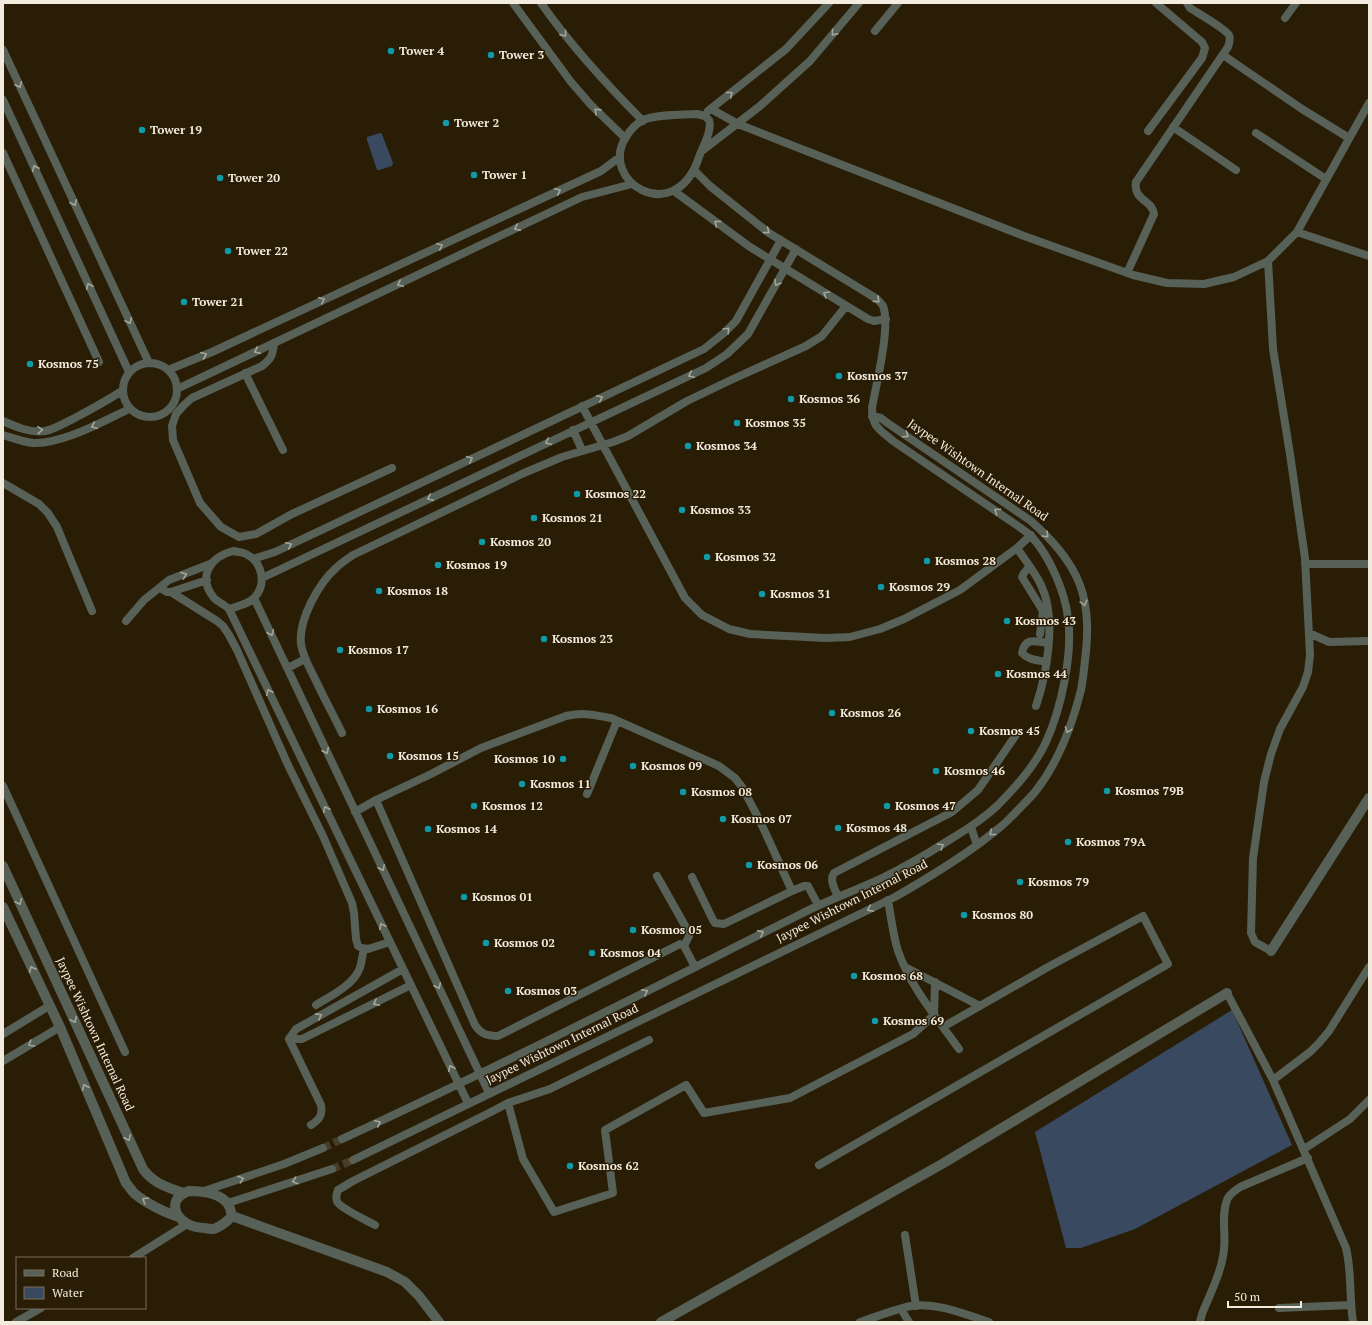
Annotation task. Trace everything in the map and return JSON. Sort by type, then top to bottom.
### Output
[{"type":"street","points":[[513,3],[544,46],[591,105],[625,138]]},
{"type":"street","points":[[541,3],[588,64],[643,120]]},
{"type":"street","points":[[697,114],[705,116],[709,120],[711,129],[694,170],[686,182],[674,191],[659,194],[644,192],[632,184],[623,171],[620,157],[622,142],[630,129],[643,120],[658,117],[697,114],[711,109],[786,50],[829,3]]},
{"type":"street","points":[[701,151],[760,106],[810,61],[859,3]]},
{"type":"street","points":[[875,31],[898,3]]},
{"type":"street","points":[[1148,130],[1202,58],[1205,48],[1202,42],[1156,3]]},
{"type":"street","points":[[1127,273],[1154,214],[1150,206],[1137,194],[1135,189],[1136,182],[1223,55],[1230,41],[1230,36],[1190,8],[1187,3]]},
{"type":"street","points":[[1285,18],[1296,3]]},
{"type":"street","points":[[3,50],[148,363]]},
{"type":"street","points":[[1223,55],[1302,109],[1349,138]]},
{"type":"street","points":[[3,100],[129,372]]},
{"type":"street","points":[[711,109],[738,124],[786,144],[1024,236],[1127,273],[1167,283],[1204,284],[1234,277],[1268,261],[1297,232],[1369,103]]},
{"type":"street","points":[[1173,127],[1236,170]]},
{"type":"street","points":[[1256,133],[1326,179]]},
{"type":"street","points":[[3,153],[99,362]]},
{"type":"street","points":[[168,370],[212,352],[601,171],[620,157]]},
{"type":"street","points":[[694,170],[710,186],[769,233],[877,299],[883,305],[886,319],[872,416]]},
{"type":"street","points":[[177,389],[582,197],[632,184]]},
{"type":"street","points":[[674,191],[750,248],[846,306],[874,321],[886,319]]},
{"type":"street","points":[[1297,232],[1369,256]]},
{"type":"street","points":[[253,558],[275,552],[582,406],[704,350],[736,321],[782,240]]},
{"type":"street","points":[[262,578],[706,368],[727,354],[748,334],[796,249]]},
{"type":"street","points":[[1268,261],[1273,349],[1290,454],[1305,564],[1310,655],[1304,687],[1280,729],[1271,754],[1264,782],[1253,858],[1251,933],[1255,942],[1271,951],[1369,798]]},
{"type":"street","points":[[342,732],[305,659],[301,643],[301,630],[307,612],[324,580],[336,568],[353,555],[517,476],[548,462],[628,436],[687,401],[814,342],[822,336],[846,306]]},
{"type":"street","points":[[274,343],[272,358],[269,361],[262,366],[192,398],[176,414],[172,426],[173,440],[200,503],[222,527],[239,537],[256,534],[292,514],[392,468]]},
{"type":"street","points":[[148,363],[159,364],[168,370],[175,379],[177,389],[175,400],[170,409],[161,416],[150,418],[140,416],[129,409],[124,402],[122,391],[124,381],[129,372],[138,365],[148,363]]},
{"type":"street","points":[[245,373],[283,450]]},
{"type":"street","points":[[3,421],[22,429],[44,431],[55,428],[122,391]]},
{"type":"street","points":[[582,406],[685,598],[702,615],[729,629],[750,634],[826,638],[850,637],[880,629],[904,619],[960,590],[1017,548],[1030,535]]},
{"type":"street","points":[[3,434],[32,443],[51,442],[87,429],[129,409]]},
{"type":"street","name":"Jaypee Wishtown Internal Road","points":[[342,1139],[480,1074],[818,905],[891,873],[929,853],[971,827],[998,805],[1026,774],[1045,743],[1056,715],[1063,687],[1069,649],[1068,618],[1061,592],[1046,555],[1030,535],[963,487],[893,441],[877,428],[872,416]]},
{"type":"street","name":"Jaypee Wishtown Internal Road","points":[[353,1160],[888,900],[939,872],[977,845],[1009,820],[1035,791],[1056,758],[1069,728],[1081,689],[1088,638],[1087,612],[1080,586],[1071,566],[1046,534],[1022,515],[918,443],[881,418],[872,416]]},
{"type":"street","points":[[573,430],[582,450]]},
{"type":"street","points":[[3,483],[39,504],[48,513],[57,527],[92,612]]},
{"type":"street","points":[[1017,548],[1041,584],[1049,613],[1046,662],[1042,689],[1036,706]]},
{"type":"street","points":[[126,621],[144,600],[170,580],[210,564],[223,554],[233,551],[244,553],[253,558],[259,567],[262,578],[260,588],[254,598],[246,604],[229,609]]},
{"type":"street","points":[[210,564],[207,580],[209,590],[216,599],[229,609],[468,1103]]},
{"type":"street","points":[[1305,564],[1369,564]]},
{"type":"street","points":[[1029,567],[1022,578],[1043,611],[1040,634]]},
{"type":"street","points":[[160,588],[167,592],[172,592],[207,580]]},
{"type":"street","points":[[172,592],[223,626],[229,635],[326,843],[352,903],[358,946],[364,949],[375,948],[390,942]]},
{"type":"street","points":[[254,598],[489,1093]]},
{"type":"street","points":[[1309,633],[1329,642],[1369,641]]},
{"type":"street","points":[[1046,662],[1031,659],[1024,656],[1022,653],[1026,643],[1030,641],[1048,643]]},
{"type":"street","points":[[288,668],[305,659]]},
{"type":"street","points":[[355,812],[481,748],[566,716],[579,713],[593,714],[611,718],[719,766],[735,778],[742,787],[760,820],[792,891]]},
{"type":"street","points":[[587,794],[617,721]]},
{"type":"street","points":[[838,896],[832,879],[832,875],[834,873],[952,812],[978,790],[1018,732]]},
{"type":"street","points":[[3,786],[125,1052]]},
{"type":"street","points":[[376,800],[475,1025],[480,1031],[488,1036],[498,1036],[680,944],[684,946],[695,967]]},
{"type":"street","points":[[971,827],[977,845]]},
{"type":"street","name":"Jaypee Wishtown Internal Road","points":[[3,866],[143,1169],[149,1178],[158,1184],[183,1193],[189,1191],[204,1191],[284,1164],[323,1148]]},
{"type":"street","points":[[657,876],[688,931],[689,936],[684,946]]},
{"type":"street","points":[[692,877],[715,923],[719,924],[731,921],[804,886],[808,886],[818,905]]},
{"type":"street","points":[[888,900],[896,941],[905,967],[915,989],[959,1049]]},
{"type":"street","points":[[3,907],[60,1027],[126,1183],[134,1193],[145,1201],[199,1228],[213,1229],[225,1223],[232,1216]]},
{"type":"street","points":[[819,1165],[1168,964],[1143,916],[1048,967],[943,1027]]},
{"type":"street","points":[[316,1005],[345,987],[352,979],[359,970],[364,949]]},
{"type":"street","points":[[905,967],[980,1006]]},
{"type":"street","points":[[1273,1080],[1319,1043],[1329,1031],[1369,967]]},
{"type":"street","points":[[289,1039],[296,1029],[403,969]]},
{"type":"street","points":[[508,1103],[522,1159],[554,1212],[614,1193],[605,1130],[686,1085],[704,1113],[790,1098],[913,1034],[934,1015],[935,982]]},
{"type":"street","points":[[289,1039],[302,1039],[411,985]]},
{"type":"street","points":[[661,1322],[942,1164],[1227,993],[1273,1080],[1346,1248],[1349,1258],[1350,1305],[1353,1322]]},
{"type":"street","points":[[3,1034],[49,1006]]},
{"type":"street","points":[[3,1061],[60,1027]]},
{"type":"street","points":[[289,1039],[321,1105],[321,1116],[311,1125]]},
{"type":"street","points":[[375,1225],[343,1207],[336,1198],[338,1190],[508,1103],[550,1089],[649,1040]]},
{"type":"street","points":[[1304,1149],[1350,1119],[1369,1100]]},
{"type":"street","points":[[1200,1322],[1222,1260],[1227,1199],[1232,1192],[1240,1187],[1308,1158]]},
{"type":"street","points":[[232,1216],[228,1203],[332,1169]]},
{"type":"street","name":"Jaypee Wishtown Internal Road","points":[[204,1191],[228,1203]]},
{"type":"street","points":[[183,1193],[179,1195],[175,1202],[175,1209],[183,1221]]},
{"type":"street","points":[[232,1216],[387,1272],[405,1282],[419,1296],[439,1322]]},
{"type":"street","points":[[135,1257],[183,1221]]},
{"type":"street","points":[[904,1235],[916,1306]]},
{"type":"street","points":[[1279,1308],[1350,1305]]},
{"type":"street","points":[[860,1322],[901,1309],[916,1306],[940,1307],[989,1322]]},
{"type":"street","points":[[16,1322],[40,1309]]},
{"type":"street","points":[[901,1309],[908,1322]]},
{"type":"water","points":[[380,133],[382,134],[393,163],[392,166],[377,170],[367,137]]},
{"type":"water","points":[[1232,1010],[1292,1145],[1135,1229],[1081,1248],[1066,1248],[1035,1132]]},
{"type":"tunnel","points":[[323,1148],[342,1139]]},
{"type":"tunnel","points":[[332,1169],[353,1160]]},
{"type":"place","name":"Tower 4","points":[[391,51]]},
{"type":"place","name":"Tower 3","points":[[491,55]]},
{"type":"place","name":"Tower 2","points":[[446,123]]},
{"type":"place","name":"Tower 19","points":[[142,130]]},
{"type":"place","name":"Tower 1","points":[[474,175]]},
{"type":"place","name":"Tower 20","points":[[220,178]]},
{"type":"place","name":"Tower 22","points":[[228,251]]},
{"type":"place","name":"Tower 21","points":[[184,302]]},
{"type":"place","name":"Kosmos 75","points":[[30,364]]},
{"type":"place","name":"Kosmos 37","points":[[839,376]]},
{"type":"place","name":"Kosmos 36","points":[[791,399]]},
{"type":"place","name":"Kosmos 35","points":[[737,423]]},
{"type":"place","name":"Kosmos 34","points":[[688,446]]},
{"type":"place","name":"Kosmos 22","points":[[577,494]]},
{"type":"place","name":"Kosmos 33","points":[[682,510]]},
{"type":"place","name":"Kosmos 21","points":[[534,518]]},
{"type":"place","name":"Kosmos 20","points":[[482,542]]},
{"type":"place","name":"Kosmos 32","points":[[707,557]]},
{"type":"place","name":"Kosmos 28","points":[[927,561]]},
{"type":"place","name":"Kosmos 19","points":[[438,565]]},
{"type":"place","name":"Kosmos 29","points":[[881,587]]},
{"type":"place","name":"Kosmos 18","points":[[379,591]]},
{"type":"place","name":"Kosmos 31","points":[[762,594]]},
{"type":"place","name":"Kosmos 43","points":[[1007,621]]},
{"type":"place","name":"Kosmos 23","points":[[544,639]]},
{"type":"place","name":"Kosmos 17","points":[[340,650]]},
{"type":"place","name":"Kosmos 44","points":[[998,674]]},
{"type":"place","name":"Kosmos 16","points":[[369,709]]},
{"type":"place","name":"Kosmos 26","points":[[832,713]]},
{"type":"place","name":"Kosmos 45","points":[[971,731]]},
{"type":"place","name":"Kosmos 15","points":[[390,756]]},
{"type":"place","name":"Kosmos 10","points":[[563,759]]},
{"type":"place","name":"Kosmos 09","points":[[633,766]]},
{"type":"place","name":"Kosmos 46","points":[[936,771]]},
{"type":"place","name":"Kosmos 11","points":[[522,784]]},
{"type":"place","name":"Kosmos 79B","points":[[1107,791]]},
{"type":"place","name":"Kosmos 08","points":[[683,792]]},
{"type":"place","name":"Kosmos 12","points":[[474,806]]},
{"type":"place","name":"Kosmos 47","points":[[887,806]]},
{"type":"place","name":"Kosmos 07","points":[[723,819]]},
{"type":"place","name":"Kosmos 48","points":[[838,828]]},
{"type":"place","name":"Kosmos 14","points":[[428,829]]},
{"type":"place","name":"Kosmos 79A","points":[[1068,842]]},
{"type":"place","name":"Kosmos 06","points":[[749,865]]},
{"type":"place","name":"Kosmos 79","points":[[1020,882]]},
{"type":"place","name":"Kosmos 01","points":[[464,897]]},
{"type":"place","name":"Kosmos 80","points":[[964,915]]},
{"type":"place","name":"Kosmos 05","points":[[633,930]]},
{"type":"place","name":"Kosmos 02","points":[[486,943]]},
{"type":"place","name":"Kosmos 04","points":[[592,953]]},
{"type":"place","name":"Kosmos 68","points":[[854,976]]},
{"type":"place","name":"Kosmos 03","points":[[508,991]]},
{"type":"place","name":"Kosmos 69","points":[[875,1021]]},
{"type":"place","name":"Kosmos 62","points":[[570,1166]]}]
